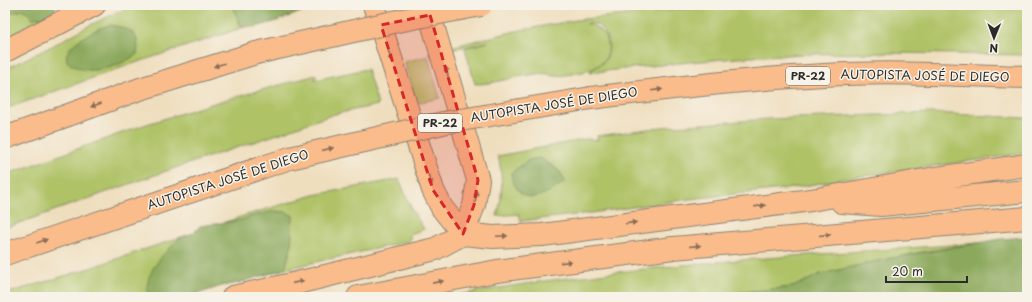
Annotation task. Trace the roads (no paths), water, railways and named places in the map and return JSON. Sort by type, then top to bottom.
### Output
[{"type":"main road","points":[[5,51],[94,5]]},
{"type":"main road","points":[[374,5],[433,190],[442,208],[463,234]]},
{"type":"main road","points":[[427,5],[478,180],[474,205],[463,234]]},
{"type":"main road","points":[[5,138],[140,89],[256,53],[398,21],[481,5]]},
{"type":"main road","name":"AUTOPISTA JOSÉ DE DIEGO","points":[[5,254],[290,158],[443,123],[591,98],[721,82],[825,75],[923,74],[1027,77]]},
{"type":"main road","points":[[233,297],[436,249],[463,234],[493,237],[542,235],[811,200],[930,178],[1027,165]]},
{"type":"main road","points":[[811,200],[881,205],[1027,191]]},
{"type":"main road","points":[[358,297],[496,271],[665,249],[1027,218]]}]
